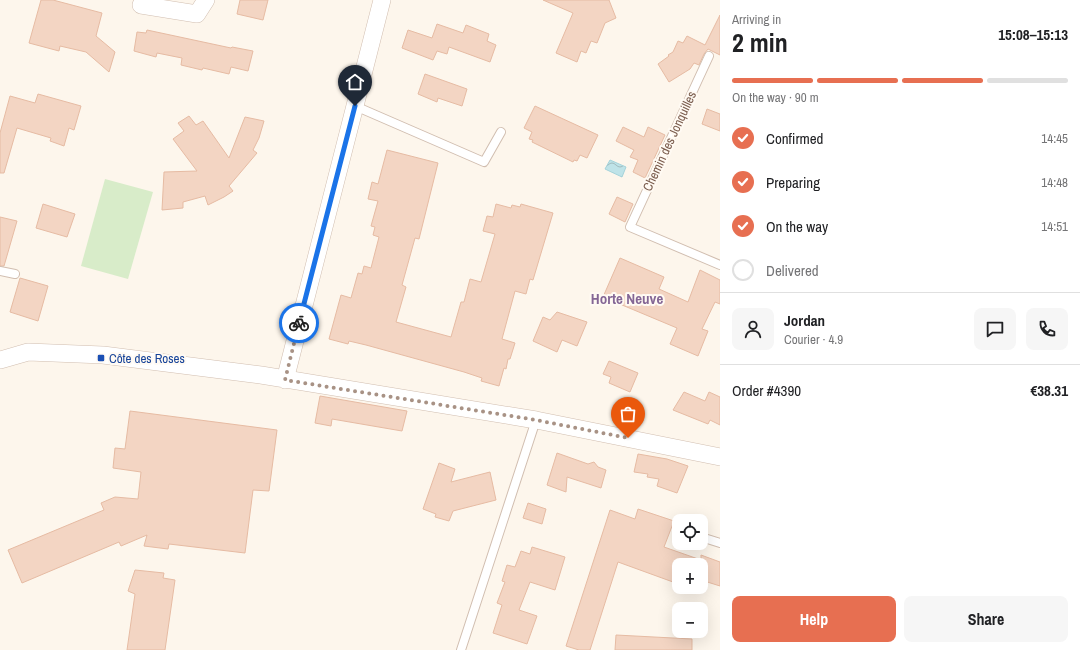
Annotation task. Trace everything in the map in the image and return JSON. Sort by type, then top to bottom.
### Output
[{"type":"street","points":[[141,5],[198,14],[206,0]]},
{"type":"street","points":[[285,380],[382,0]]},
{"type":"street","points":[[0,360],[28,352],[103,355],[285,380],[536,420],[720,457]]},
{"type":"lane","name":"Chemin des Jonquilles","points":[[709,56],[630,227],[720,265]]},
{"type":"lane","points":[[355,106],[484,162],[501,132]]},
{"type":"lane","points":[[0,271],[15,274]]},
{"type":"lane","points":[[461,650],[536,420]]},
{"type":"lane","points":[[708,539],[720,543]]},
{"type":"green space","points":[[105,179],[153,192],[128,279],[81,266]]},
{"type":"water","points":[[610,160],[626,167],[622,177],[605,169]]},
{"type":"building","points":[[41,0],[53,0],[102,13],[96,36],[115,52],[109,72],[86,52],[60,46],[59,51],[29,43]]},
{"type":"building","points":[[240,0],[268,0],[263,20],[237,14]]},
{"type":"building","points":[[543,0],[609,0],[616,18],[605,23],[597,43],[591,41],[586,53],[581,51],[577,62],[556,53],[573,13]]},
{"type":"building","points":[[720,15],[720,55],[708,49],[699,65],[694,63],[690,69],[669,82],[658,64],[673,52],[678,41],[683,43],[687,36],[705,45]]},
{"type":"building","points":[[437,24],[463,33],[466,25],[489,34],[487,41],[496,45],[490,62],[449,47],[447,54],[437,51],[433,60],[402,48],[408,30],[432,38]]},
{"type":"building","points":[[147,30],[231,48],[253,51],[248,71],[231,67],[229,74],[203,68],[202,70],[181,65],[182,58],[157,53],[156,57],[134,51],[137,32],[146,33]]},
{"type":"building","points":[[425,74],[467,89],[462,106],[438,98],[437,102],[418,94]]},
{"type":"building","points":[[38,94],[81,106],[74,130],[69,128],[64,146],[50,141],[51,138],[17,128],[4,173],[0,173],[0,133],[10,96],[35,103]]},
{"type":"building","points":[[535,106],[598,135],[587,158],[580,155],[577,161],[574,160],[573,162],[532,142],[533,140],[529,139],[532,132],[524,128]]},
{"type":"building","points":[[707,109],[720,114],[720,131],[702,124]]},
{"type":"building","points":[[189,116],[196,125],[203,121],[229,158],[245,117],[264,121],[259,138],[253,150],[257,153],[229,186],[233,191],[224,197],[208,205],[205,196],[183,202],[183,208],[162,210],[164,172],[197,171],[173,139],[184,131],[178,123]]},
{"type":"building","points":[[623,127],[644,137],[648,127],[665,135],[645,178],[633,172],[638,160],[630,157],[634,150],[616,141]]},
{"type":"building","points":[[387,150],[438,163],[419,239],[415,238],[402,285],[406,287],[396,322],[451,337],[461,302],[464,302],[470,279],[481,282],[495,234],[483,231],[487,216],[493,217],[496,204],[511,208],[512,205],[520,207],[521,204],[553,213],[533,280],[530,279],[526,294],[515,291],[502,339],[515,343],[510,359],[508,359],[506,369],[504,368],[499,386],[481,381],[482,378],[464,372],[366,345],[349,341],[348,344],[329,339],[341,295],[351,298],[358,273],[362,274],[364,266],[371,268],[379,237],[373,235],[375,227],[371,226],[378,201],[368,199],[372,182],[378,184]]},
{"type":"building","points":[[617,197],[633,204],[625,222],[609,214]]},
{"type":"building","points":[[43,204],[75,214],[67,237],[36,228]]},
{"type":"building","points":[[0,217],[17,221],[4,266],[0,266]]},
{"type":"building","points":[[620,258],[664,277],[659,289],[688,302],[700,270],[720,280],[720,304],[715,302],[702,329],[708,331],[698,356],[670,344],[677,328],[603,297]]},
{"type":"building","points":[[20,278],[48,286],[38,321],[10,312]]},
{"type":"building","points":[[557,312],[587,322],[577,346],[562,340],[557,352],[533,341],[543,317],[550,320]]},
{"type":"building","points":[[609,361],[638,373],[630,392],[609,383],[611,377],[603,374]]},
{"type":"building","points":[[684,392],[705,401],[709,392],[720,397],[720,425],[710,420],[708,424],[673,410]]},
{"type":"building","points":[[320,396],[407,411],[402,431],[332,419],[331,426],[315,423]]},
{"type":"building","points":[[130,411],[277,430],[269,491],[253,490],[245,553],[169,544],[168,549],[144,546],[147,535],[121,546],[119,542],[22,583],[8,550],[104,510],[101,503],[115,497],[138,499],[141,472],[113,468],[115,448],[125,449]]},
{"type":"building","points":[[557,453],[588,464],[594,462],[598,467],[606,470],[601,488],[567,477],[566,492],[547,485]]},
{"type":"building","points":[[638,454],[667,459],[688,466],[677,493],[657,486],[659,479],[647,477],[648,474],[634,472]]},
{"type":"building","points":[[439,463],[455,469],[451,482],[490,472],[496,500],[453,511],[449,521],[435,517],[436,514],[423,509]]},
{"type":"building","points":[[528,503],[546,509],[542,524],[523,518]]},
{"type":"building","points":[[638,509],[672,520],[672,526],[664,547],[695,558],[672,558],[672,582],[618,562],[590,650],[579,650],[566,646],[610,510],[635,519]]},
{"type":"building","points":[[532,547],[565,557],[555,590],[530,582],[519,610],[537,616],[527,644],[493,633],[502,605],[497,603],[505,582],[502,581],[507,565],[515,567],[521,551],[530,554]]},
{"type":"building","points":[[701,555],[720,562],[720,586],[708,582],[708,558],[701,558]]},
{"type":"building","points":[[135,570],[164,573],[163,578],[175,580],[165,650],[127,650],[135,594],[128,591]]},
{"type":"building","points":[[616,635],[692,639],[692,650],[615,650]]},
{"type":"way so far","points":[[299,323],[285,380],[536,420],[628,438]]},
{"type":"place","name":"Côte des Roses","points":[[101,358]]},
{"type":"district","name":"Horte Neuve","points":[[627,299]]},
{"type":"route","points":[[299,323],[355,106]]}]
